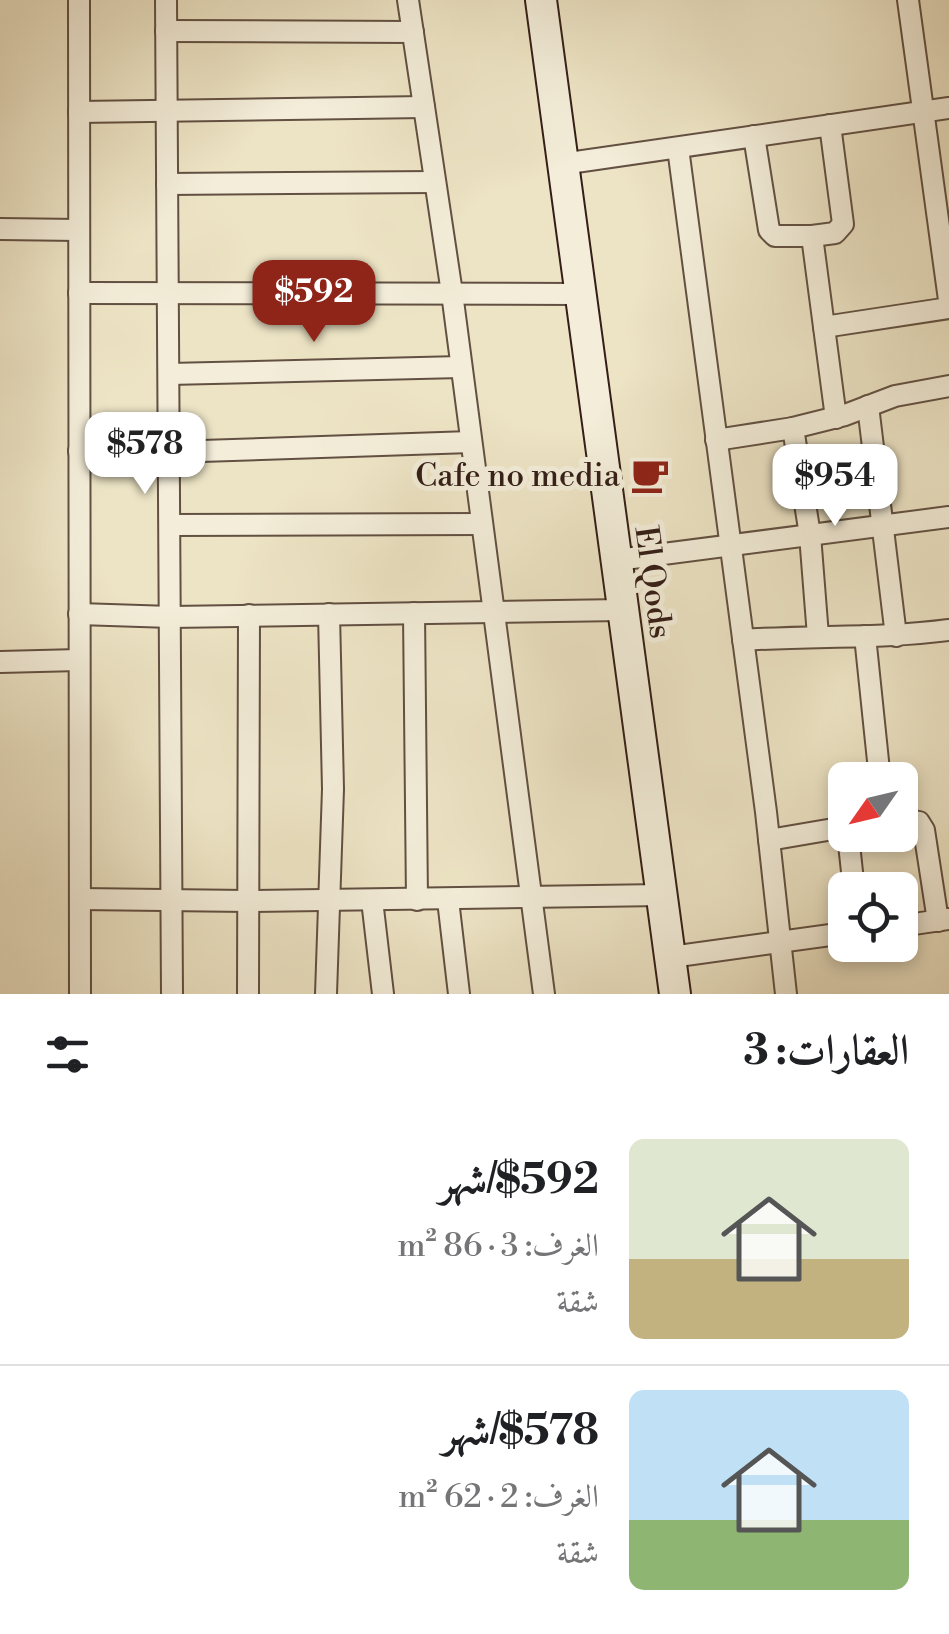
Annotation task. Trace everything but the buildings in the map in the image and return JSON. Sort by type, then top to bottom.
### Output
[{"type":"street","points":[[79,0],[80,994]]},
{"type":"street","points":[[166,0],[172,994]]},
{"type":"street","points":[[408,0],[452,293],[544,994]]},
{"type":"street","name":"El Qods","points":[[541,0],[675,994]]},
{"type":"street","points":[[908,0],[922,111],[944,231],[949,300]]},
{"type":"street","points":[[166,32],[413,32]]},
{"type":"street","points":[[79,112],[424,107]]},
{"type":"street","points":[[562,164],[949,108]]},
{"type":"street","points":[[754,136],[769,230],[780,236],[835,233],[843,224],[830,125]]},
{"type":"street","points":[[678,148],[786,994]]},
{"type":"street","points":[[168,184],[435,182]]},
{"type":"street","points":[[0,229],[79,230]]},
{"type":"street","points":[[812,236],[836,418]]},
{"type":"street","points":[[79,293],[578,294]]},
{"type":"street","points":[[824,328],[949,308]]},
{"type":"street","points":[[168,374],[461,367]]},
{"type":"street","points":[[716,440],[794,428],[836,418],[895,396],[949,386]]},
{"type":"street","points":[[868,406],[896,636]]},
{"type":"street","points":[[794,428],[810,535],[818,636]]},
{"type":"street","points":[[79,451],[170,452],[471,442]]},
{"type":"street","points":[[616,560],[949,516]]},
{"type":"street","points":[[170,525],[482,524]]},
{"type":"street","points":[[79,614],[171,617],[622,610]]},
{"type":"street","points":[[326,994],[333,789],[329,614]]},
{"type":"street","points":[[414,614],[417,900]]},
{"type":"street","points":[[248,994],[249,615]]},
{"type":"street","points":[[742,640],[896,636],[949,630]]},
{"type":"street","points":[[865,636],[878,762]]},
{"type":"street","points":[[0,662],[79,660]]},
{"type":"street","points":[[918,824],[924,830],[944,920],[918,924]]},
{"type":"street","points":[[769,840],[828,830]]},
{"type":"street","points":[[80,898],[248,902],[662,895]]},
{"type":"street","points":[[372,900],[384,994]]},
{"type":"street","points":[[448,900],[459,994]]},
{"type":"street","points":[[670,957],[828,936]]},
{"type":"place","name":"Cafe no media","points":[[650,475]]}]
